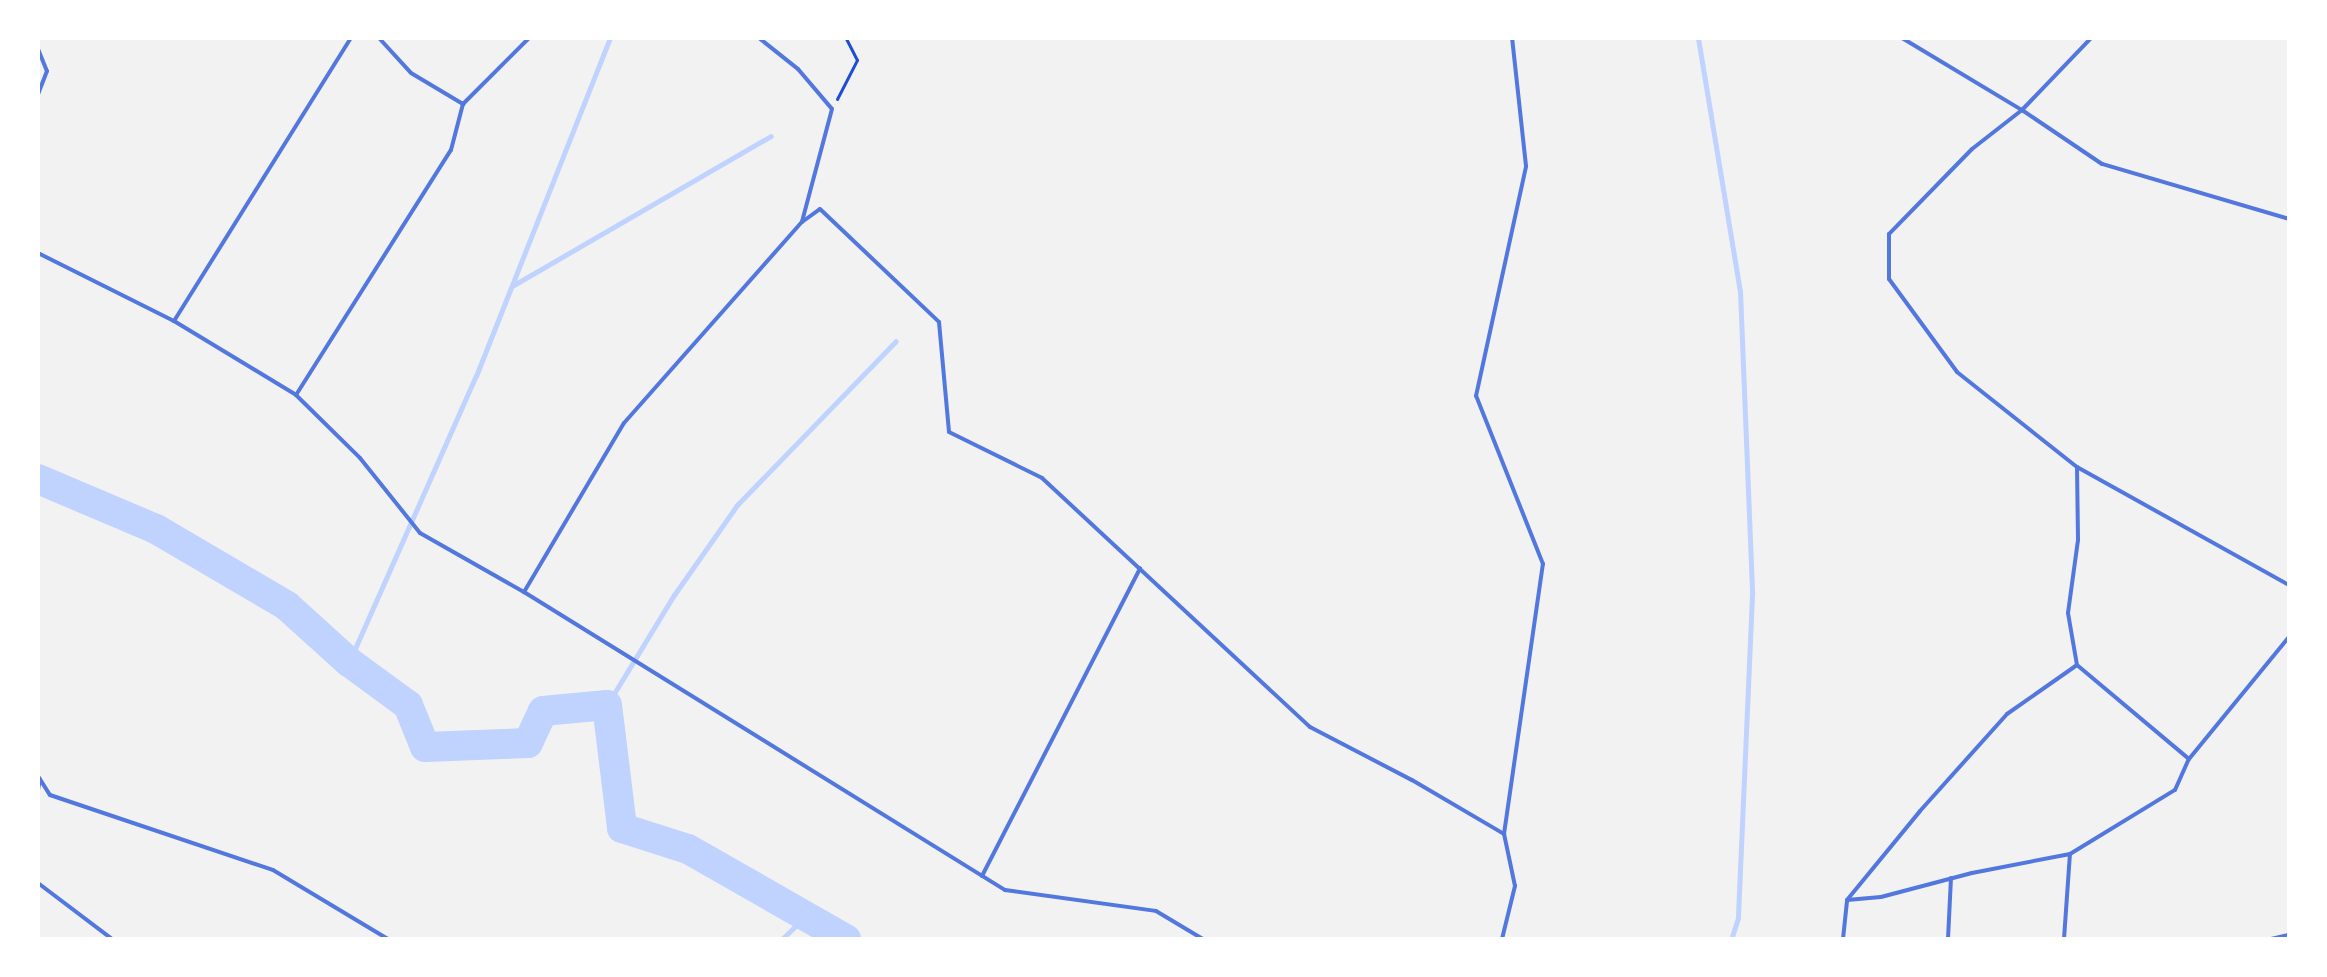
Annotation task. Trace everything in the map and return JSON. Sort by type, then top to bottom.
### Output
[{"type":"lane","points":[[174,321],[351,38]]},
{"type":"lane","points":[[379,38],[411,73],[463,104]]},
{"type":"lane","points":[[296,395],[451,150],[463,104],[529,38]]},
{"type":"lane","points":[[759,38],[798,69],[832,109],[802,222]]},
{"type":"lane","points":[[1502,939],[1515,886],[1504,834],[1543,564],[1476,396],[1526,166],[1512,38]]},
{"type":"lane","points":[[1902,38],[2022,110],[2102,164],[2289,219]]},
{"type":"lane","points":[[2091,38],[2022,110],[1972,149],[1889,234],[1889,279],[1957,372],[2077,467],[2289,585]]},
{"type":"lane","points":[[38,49],[47,71],[38,94]]},
{"type":"lane","points":[[524,592],[624,423],[802,222],[820,209],[939,322],[949,432],[1042,478],[1310,727],[1412,780],[1504,834]]},
{"type":"lane","points":[[38,253],[174,321],[296,395],[360,458],[419,532],[624,653],[1005,890],[1156,911],[1203,939]]},
{"type":"lane","points":[[2077,467],[2078,540],[2068,613],[2077,665],[2189,759]]},
{"type":"lane","points":[[982,876],[1140,568]]},
{"type":"lane","points":[[1847,900],[1881,897],[1951,878],[2070,854],[2175,790],[2189,759],[2289,637]]},
{"type":"lane","points":[[1843,939],[1847,900],[2007,714],[2077,665]]},
{"type":"lane","points":[[38,790],[39,778]]},
{"type":"lane","points":[[39,778],[50,795],[273,870],[388,939]]},
{"type":"lane","points":[[2064,939],[2070,854]]},
{"type":"lane","points":[[1948,939],[1951,878]]},
{"type":"lane","points":[[38,883],[112,939]]},
{"type":"lane","points":[[2271,939],[2289,935]]},
{"type":"path","points":[[832,109],[857,60],[846,38]]},
{"type":"waterway","points":[[349,662],[476,376],[610,38]]},
{"type":"waterway","points":[[1698,38],[1740,291],[1752,595],[1738,918],[1731,939]]},
{"type":"waterway","points":[[512,286],[771,136]]},
{"type":"waterway","points":[[607,705],[674,595],[737,505],[896,341]]},
{"type":"waterway","points":[[38,479],[156,529],[287,606],[349,662],[408,705],[425,747],[528,743],[543,711],[607,705],[622,828],[688,849],[846,939]]},
{"type":"waterway","points":[[782,939],[806,916]]}]
